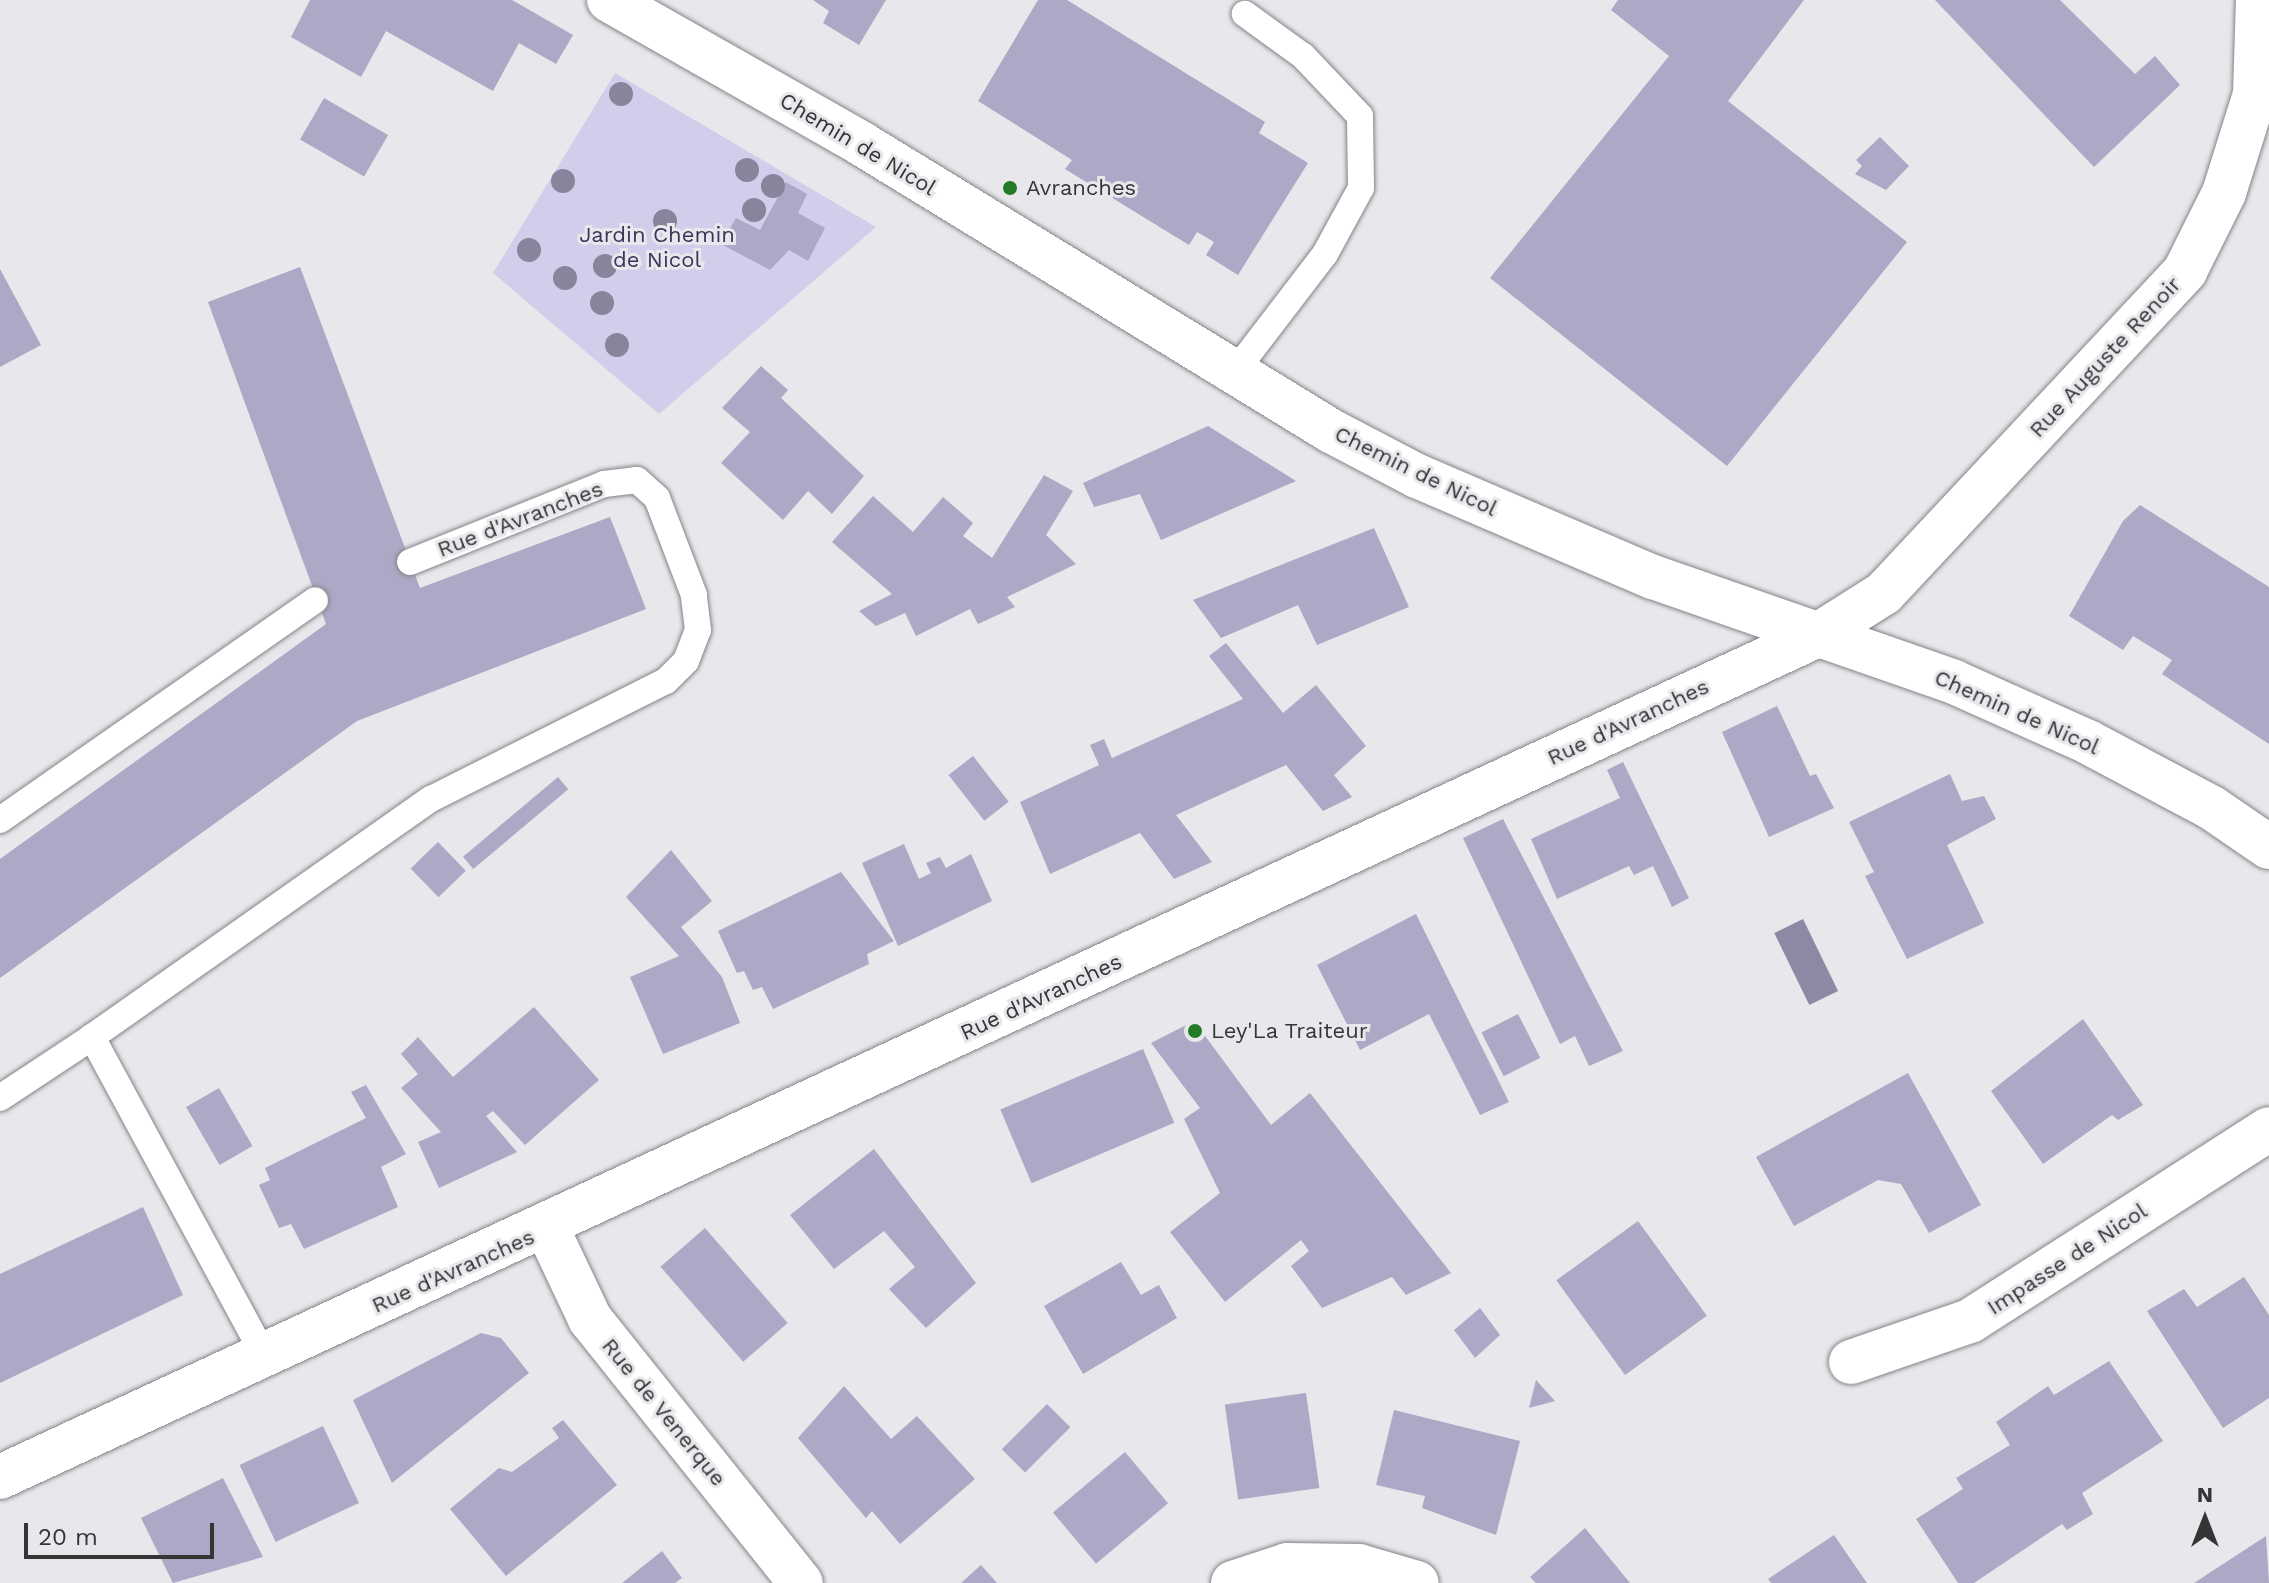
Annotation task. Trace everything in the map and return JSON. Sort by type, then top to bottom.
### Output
[{"type":"street","name":"Chemin de Nicol","points":[[609,0],[1237,369],[1331,431],[1417,476],[1608,559],[1816,636],[1939,676],[2088,742],[2212,808],[2269,847]]},
{"type":"street","name":"Rue Auguste Renoir","points":[[1816,636],[1884,593],[2185,271],[2224,193],[2255,94],[2258,0]]},
{"type":"street","name":"Rue d'Avranches","points":[[0,1477],[547,1228],[1816,636]]},
{"type":"street","name":"Impasse de Nicol","points":[[1851,1362],[1970,1321],[2269,1129]]},
{"type":"street","name":"Rue de Venerque","points":[[547,1228],[590,1319],[801,1583]]},
{"type":"street","points":[[1233,1583],[1287,1565],[1359,1566],[1417,1583]]},
{"type":"lane","points":[[1237,369],[1325,254],[1361,188],[1360,116],[1303,56],[1245,14]]},
{"type":"lane","name":"Rue d'Avranches","points":[[0,1098],[431,799],[666,681],[686,661],[698,630],[694,595],[657,498],[637,480],[604,484],[410,562]]},
{"type":"lane","points":[[0,820],[315,600]]},
{"type":"lane","points":[[92,1037],[265,1357]]},
{"type":"green space","name":"Jardin Chemin de Nicol","points":[[615,73],[876,227],[659,414],[493,273]]},
{"type":"shaded area","points":[[1803,919],[1838,991],[1809,1005],[1774,933]]},
{"type":"building","points":[[310,0],[512,0],[573,35],[556,64],[519,43],[493,91],[386,31],[361,77],[291,37]]},
{"type":"building","points":[[813,0],[886,0],[859,45],[823,23],[829,11]]},
{"type":"building","points":[[1038,0],[1067,0],[1265,122],[1259,133],[1308,163],[1238,275],[1206,255],[1214,242],[1197,232],[1189,245],[1065,169],[1072,160],[978,101]]},
{"type":"building","points":[[1618,0],[1804,0],[1728,101],[1907,242],[1727,466],[1490,278],[1669,56],[1611,10]]},
{"type":"building","points":[[1935,0],[2060,0],[2135,74],[2155,56],[2180,85],[2094,167]]},
{"type":"building","points":[[324,98],[388,135],[364,177],[300,140]]},
{"type":"building","points":[[1880,137],[1909,166],[1886,190],[1855,174],[1862,166],[1856,160]]},
{"type":"building","points":[[786,182],[807,194],[798,213],[825,228],[808,261],[789,250],[770,270],[721,244],[736,218],[760,230]]},
{"type":"building","points":[[300,267],[420,588],[610,517],[646,609],[357,721],[0,978],[0,859],[326,624],[208,302]]},
{"type":"building","points":[[0,269],[41,345],[0,367]]},
{"type":"building","points":[[761,366],[788,390],[781,398],[864,476],[832,514],[808,491],[783,520],[721,463],[750,432],[722,408]]},
{"type":"building","points":[[1208,426],[1296,481],[1161,540],[1140,494],[1094,507],[1083,483]]},
{"type":"building","points":[[1044,475],[1073,491],[1046,535],[1076,564],[1007,597],[1015,607],[978,624],[970,609],[916,636],[905,613],[876,626],[859,611],[892,594],[832,542],[873,496],[913,532],[943,497],[973,523],[963,536],[992,558]]},
{"type":"building","points":[[2140,505],[2269,587],[2269,744],[2162,674],[2172,660],[2133,636],[2123,650],[2069,616],[2123,521]]},
{"type":"building","points":[[1374,528],[1409,607],[1317,645],[1298,605],[1221,638],[1193,600]]},
{"type":"building","points":[[1226,643],[1283,713],[1316,685],[1366,746],[1334,775],[1352,797],[1323,811],[1286,765],[1176,815],[1212,862],[1174,879],[1140,833],[1050,874],[1020,802],[1099,765],[1090,745],[1104,739],[1112,758],[1243,699],[1209,656]]},
{"type":"building","points":[[1777,706],[1810,776],[1816,774],[1834,808],[1769,837],[1722,732]]},
{"type":"building","points":[[973,756],[1009,802],[984,821],[949,775]]},
{"type":"building","points":[[1623,762],[1689,898],[1672,907],[1653,866],[1634,875],[1629,866],[1557,899],[1531,839],[1620,798],[1607,770]]},
{"type":"building","points":[[1950,774],[1962,801],[1984,796],[1996,819],[1947,845],[1984,923],[1907,959],[1865,876],[1874,872],[1849,822]]},
{"type":"building","points":[[558,777],[568,789],[473,869],[463,857]]},
{"type":"building","points":[[1503,819],[1623,1051],[1589,1066],[1575,1036],[1560,1044],[1463,838]]},
{"type":"building","points":[[438,842],[466,871],[438,897],[411,868]]},
{"type":"building","points":[[904,844],[919,879],[931,873],[926,863],[940,857],[946,868],[971,854],[992,901],[898,946],[862,863]]},
{"type":"building","points":[[671,850],[712,901],[681,927],[722,977],[740,1023],[663,1054],[630,977],[679,956],[626,897]]},
{"type":"building","points":[[841,872],[894,941],[867,954],[869,964],[773,1009],[762,987],[753,990],[744,971],[737,973],[718,931]]},
{"type":"building","points":[[1416,914],[1509,1102],[1480,1115],[1429,1014],[1360,1050],[1317,965]]},
{"type":"building","points":[[534,1007],[599,1080],[525,1145],[493,1111],[486,1116],[517,1152],[439,1188],[418,1142],[441,1132],[401,1088],[418,1074],[401,1054],[418,1037],[453,1077]]},
{"type":"building","points":[[1518,1014],[1540,1058],[1504,1076],[1481,1033]]},
{"type":"building","points":[[2083,1019],[2143,1105],[2118,1120],[2112,1115],[2043,1164],[1991,1091]]},
{"type":"building","points":[[1194,1021],[1271,1125],[1310,1093],[1451,1273],[1406,1295],[1392,1277],[1322,1308],[1291,1266],[1309,1251],[1301,1240],[1225,1302],[1170,1232],[1220,1193],[1184,1119],[1200,1108],[1151,1043]]},
{"type":"building","points":[[1143,1049],[1174,1123],[1032,1183],[1000,1110]]},
{"type":"building","points":[[1908,1073],[1981,1205],[1929,1233],[1901,1184],[1878,1180],[1794,1226],[1756,1157]]},
{"type":"building","points":[[366,1085],[406,1154],[381,1167],[398,1207],[304,1249],[291,1224],[279,1228],[259,1185],[270,1180],[265,1168],[366,1118],[351,1092]]},
{"type":"building","points":[[219,1088],[252,1146],[220,1165],[186,1107]]},
{"type":"building","points":[[874,1149],[976,1283],[926,1328],[889,1289],[915,1267],[884,1231],[834,1269],[790,1215]]},
{"type":"building","points":[[143,1207],[183,1295],[0,1383],[0,1274]]},
{"type":"building","points":[[1638,1221],[1707,1316],[1625,1375],[1556,1280]]},
{"type":"building","points":[[705,1228],[788,1323],[743,1362],[660,1267]]},
{"type":"building","points":[[1121,1262],[1141,1295],[1159,1285],[1177,1318],[1083,1374],[1044,1306]]},
{"type":"building","points":[[2244,1277],[2269,1315],[2269,1398],[2223,1428],[2147,1311],[2184,1289],[2197,1307]]},
{"type":"building","points":[[1480,1308],[1500,1335],[1475,1358],[1454,1330]]},
{"type":"building","points":[[481,1333],[501,1338],[529,1373],[392,1483],[353,1400]]},
{"type":"building","points":[[2109,1361],[2163,1441],[2082,1493],[2093,1514],[2067,1530],[2062,1524],[1974,1583],[1958,1583],[1916,1519],[1963,1489],[1956,1478],[2010,1445],[1996,1422],[2048,1386],[2054,1395]]},
{"type":"building","points":[[1536,1380],[1555,1401],[1529,1408]]},
{"type":"building","points":[[844,1386],[891,1439],[917,1416],[975,1479],[900,1544],[872,1511],[866,1518],[798,1438]]},
{"type":"building","points":[[1306,1393],[1319,1488],[1238,1499],[1225,1404]]},
{"type":"building","points":[[1047,1404],[1070,1427],[1025,1473],[1002,1449]]},
{"type":"building","points":[[1394,1410],[1520,1441],[1496,1535],[1422,1508],[1425,1496],[1376,1485]]},
{"type":"building","points":[[563,1420],[617,1485],[506,1576],[450,1509],[499,1468],[512,1472],[559,1438],[552,1428]]},
{"type":"building","points":[[323,1426],[359,1503],[276,1542],[240,1465]]},
{"type":"building","points":[[1125,1452],[1168,1503],[1096,1564],[1053,1512]]},
{"type":"building","points":[[223,1478],[263,1557],[173,1583],[141,1518]]},
{"type":"building","points":[[1585,1528],[1630,1583],[1536,1583],[1530,1577]]},
{"type":"building","points":[[1834,1535],[1867,1583],[1771,1583],[1768,1579]]},
{"type":"building","points":[[2266,1536],[2269,1583],[2194,1583]]},
{"type":"building","points":[[662,1551],[682,1578],[675,1583],[622,1583]]},
{"type":"building","points":[[981,1565],[997,1583],[961,1583]]},
{"type":"place","name":"Avranches","points":[[1010,188]]},
{"type":"place","name":"Ley'La Traiteur","points":[[1195,1031]]}]
